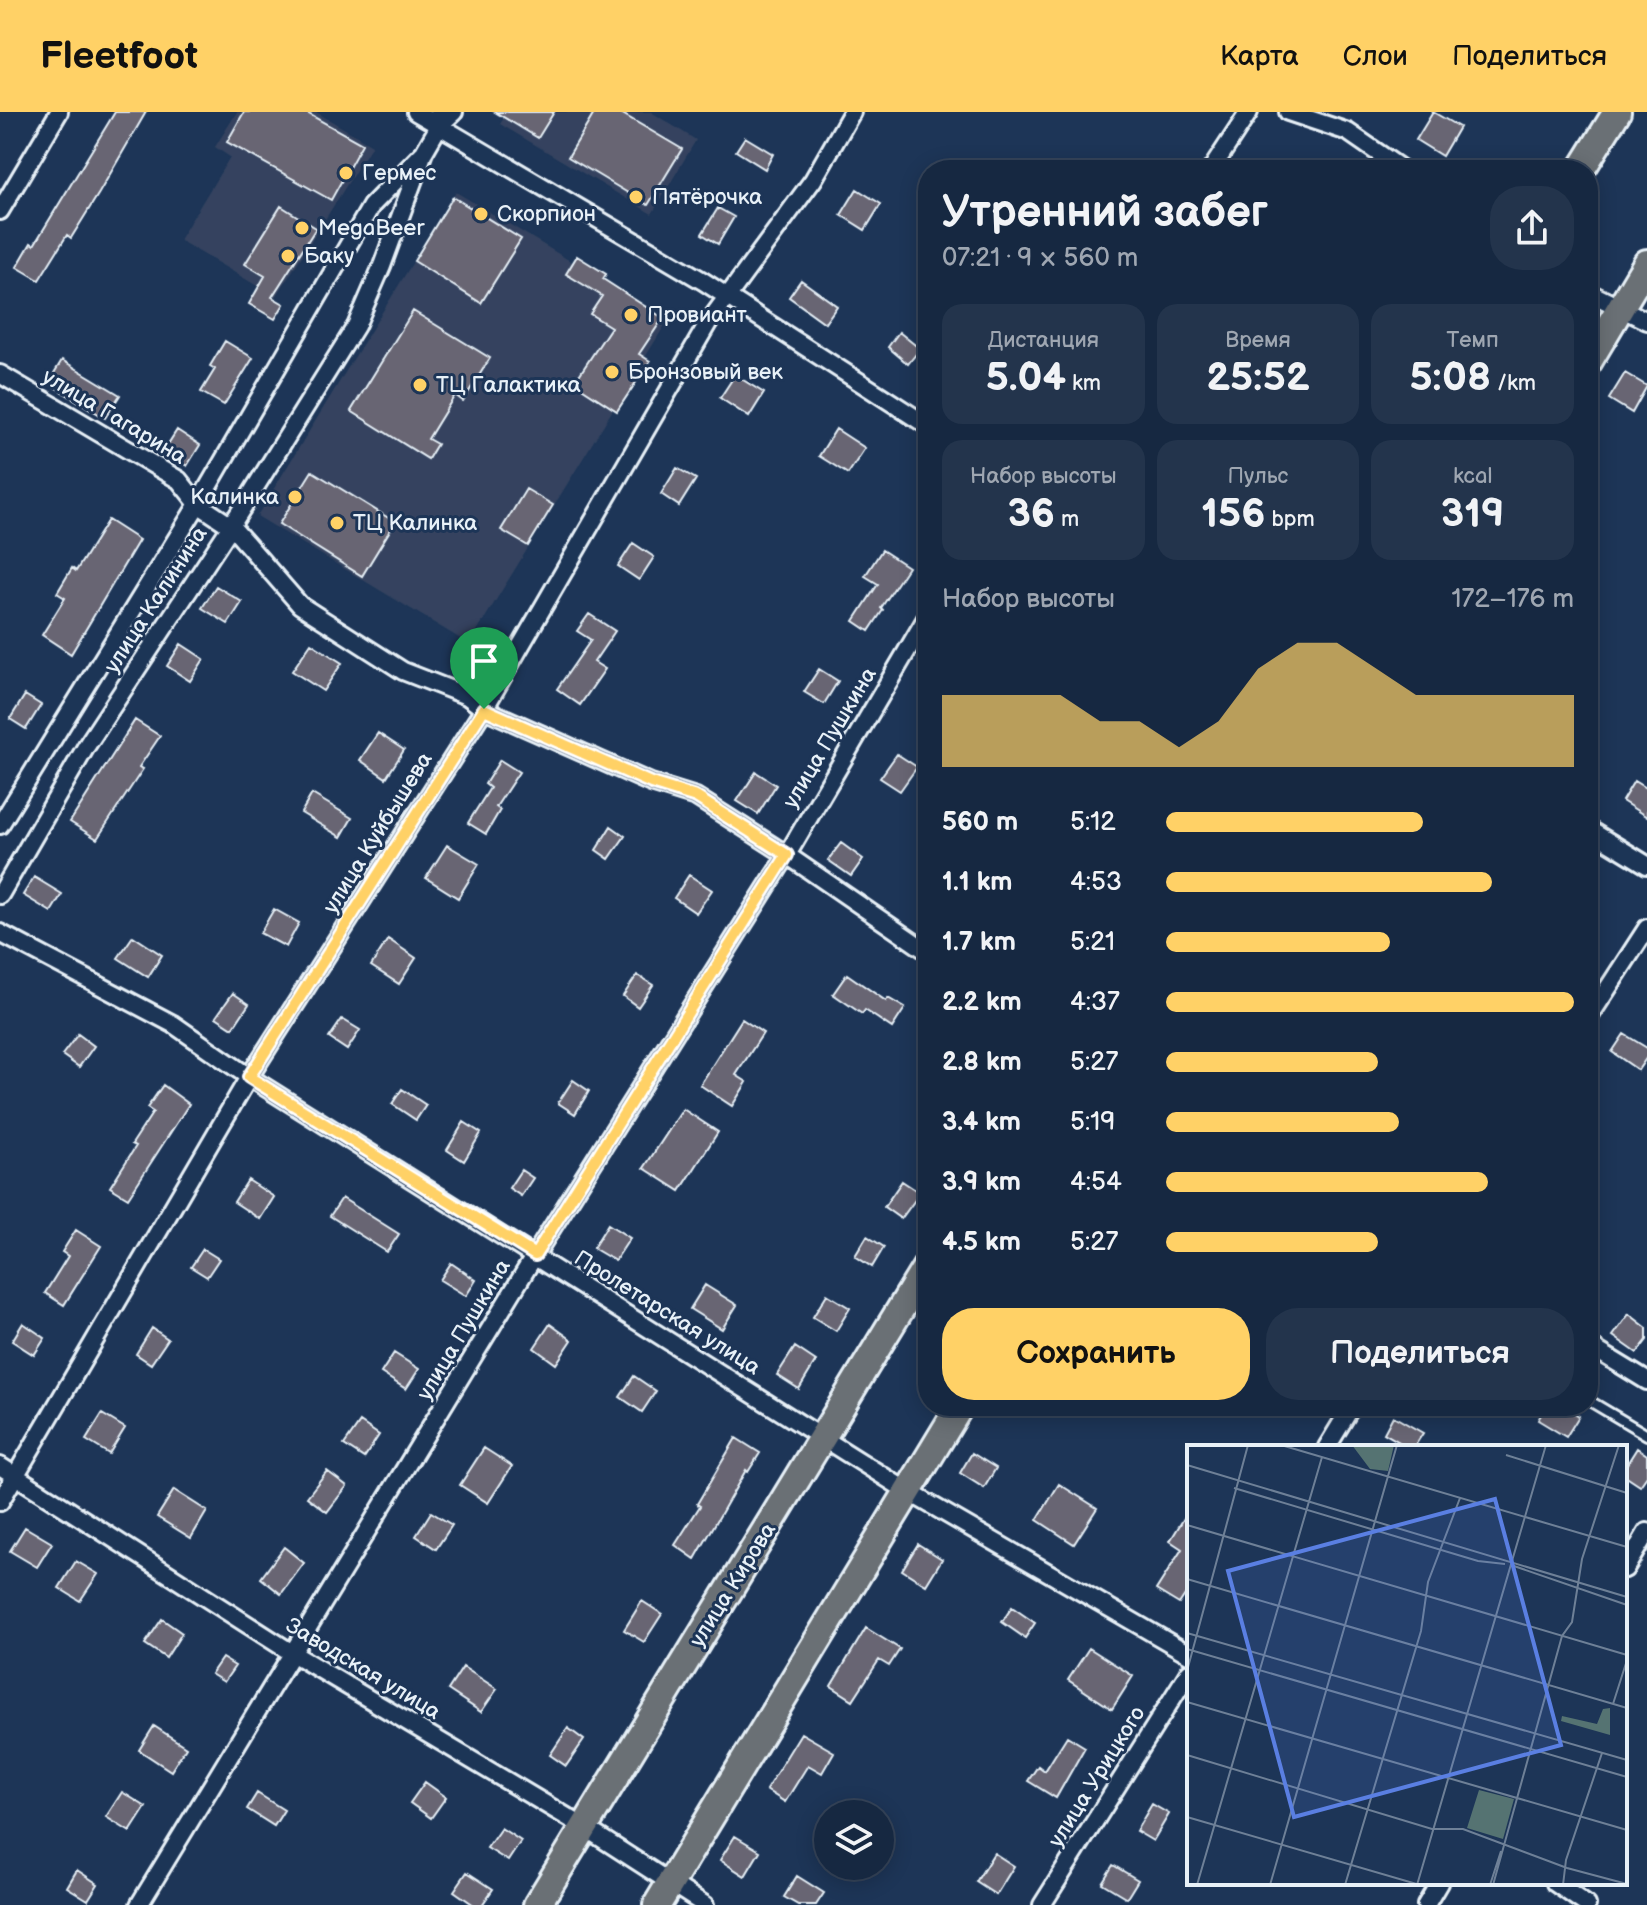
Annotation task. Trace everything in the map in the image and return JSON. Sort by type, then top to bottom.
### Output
[{"type":"main road","points":[[1587,160],[1612,114]]},
{"type":"main road","points":[[1598,345],[1647,263]]},
{"type":"main road","name":"улица Кирова","points":[[537,1905],[918,1281]]},
{"type":"main road","points":[[664,1894],[954,1416]]},
{"type":"street","points":[[0,211],[59,112]]},
{"type":"street","points":[[416,112],[439,119],[703,281],[918,420]]},
{"type":"street","name":"улица Калинина","points":[[0,895],[87,745],[231,526],[356,326],[439,119],[454,112]]},
{"type":"street","name":"улица Куйбышева","points":[[0,1502],[249,1077],[484,709],[708,323],[813,180],[852,112]]},
{"type":"street","points":[[1218,160],[1249,112]]},
{"type":"street","points":[[1288,112],[1348,132],[1389,160]]},
{"type":"street","name":"улица Калинина","points":[[0,825],[198,504],[371,206],[424,152]]},
{"type":"street","points":[[1598,297],[1647,321]]},
{"type":"street","name":"улица Гагарина","points":[[0,374],[179,480],[198,504],[231,526],[300,605],[403,671],[467,696],[484,709],[651,783],[696,797],[918,945]]},
{"type":"street","name":"улица Пушкина","points":[[139,1905],[535,1255],[787,855],[918,632]]},
{"type":"street","points":[[1598,835],[1647,865]]},
{"type":"street","points":[[1598,1004],[1647,928]]},
{"type":"street","name":"Пролетарская улица","points":[[0,933],[173,1024],[249,1077],[907,1491],[1187,1653]]},
{"type":"street","points":[[1598,1351],[1647,1381]]},
{"type":"street","points":[[1328,1445],[1346,1416]]},
{"type":"street","name":"Заводская улица","points":[[0,1466],[292,1653],[584,1827],[664,1894],[705,1905]]},
{"type":"street","points":[[1627,1566],[1647,1532]]},
{"type":"street","name":"улица Урицкого","points":[[1042,1905],[1187,1675]]},
{"type":"street","points":[[1426,1905],[1438,1885]]},
{"type":"street","points":[[1558,1885],[1587,1905]]},
{"type":"lane","points":[[1598,1406],[1647,1435]]},
{"type":"shaded area","points":[[237,112],[316,112],[372,145],[276,297],[179,240],[230,157],[215,147]]},
{"type":"shaded area","points":[[508,112],[651,112],[696,140],[652,214],[500,124]]},
{"type":"shaded area","points":[[456,192],[668,320],[469,644],[257,516]]},
{"type":"building","points":[[115,112],[146,112],[71,238],[67,235],[39,280],[17,267],[31,243],[34,245]]},
{"type":"building","points":[[244,112],[305,112],[362,144],[331,200],[227,142]]},
{"type":"building","points":[[495,112],[554,112],[538,138]]},
{"type":"building","points":[[595,112],[619,112],[682,149],[648,205],[568,157]]},
{"type":"building","points":[[1433,112],[1459,127],[1442,156],[1416,140]]},
{"type":"building","points":[[745,137],[773,154],[765,169],[736,151]]},
{"type":"building","points":[[857,189],[881,204],[865,230],[841,215]]},
{"type":"building","points":[[453,197],[521,239],[481,303],[414,261]]},
{"type":"building","points":[[281,206],[316,228],[272,297],[284,304],[275,319],[249,304],[265,276],[245,264]]},
{"type":"building","points":[[718,208],[734,217],[718,244],[702,234]]},
{"type":"building","points":[[577,256],[606,274],[603,279],[663,318],[639,354],[650,361],[617,411],[574,383],[611,327],[590,314],[602,296],[566,274]]},
{"type":"building","points":[[801,280],[837,306],[825,323],[789,297]]},
{"type":"building","name":"ТЦ Галактика","points":[[413,311],[490,358],[463,401],[455,395],[428,439],[437,444],[428,459],[351,411]]},
{"type":"building","points":[[899,332],[918,347],[918,352],[908,364],[888,347]]},
{"type":"building","points":[[225,341],[253,358],[224,405],[201,392],[215,369],[210,366]]},
{"type":"building","points":[[62,360],[120,395],[105,418],[48,383]]},
{"type":"building","points":[[1625,373],[1647,386],[1632,413],[1609,399]]},
{"type":"building","points":[[735,375],[764,393],[749,417],[720,398]]},
{"type":"building","points":[[836,429],[865,448],[848,474],[819,456]]},
{"type":"building","points":[[177,430],[200,445],[187,466],[163,452]]},
{"type":"building","points":[[677,468],[696,479],[679,506],[661,494]]},
{"type":"building","name":"ТЦ Калинка","points":[[312,471],[395,522],[362,576],[279,524]]},
{"type":"building","points":[[526,489],[553,505],[528,546],[501,530]]},
{"type":"building","points":[[108,520],[139,540],[71,654],[42,635],[65,598],[57,593],[72,568],[76,571]]},
{"type":"building","points":[[633,543],[654,557],[639,580],[618,566]]},
{"type":"building","points":[[882,550],[908,567],[869,631],[854,621],[878,584],[865,576]]},
{"type":"building","points":[[216,586],[242,602],[228,624],[202,608]]},
{"type":"building","points":[[589,614],[615,631],[594,662],[605,669],[580,705],[557,689],[591,640],[577,631]]},
{"type":"building","points":[[311,643],[342,663],[323,691],[292,671]]},
{"type":"building","points":[[181,644],[204,659],[190,681],[167,666]]},
{"type":"building","points":[[819,669],[838,681],[824,704],[804,692]]},
{"type":"building","points":[[25,695],[41,705],[26,729],[10,719]]},
{"type":"building","points":[[135,720],[160,736],[139,767],[143,769],[97,839],[70,822]]},
{"type":"building","points":[[378,733],[404,750],[386,778],[360,760]]},
{"type":"building","points":[[897,754],[917,767],[900,791],[880,778]]},
{"type":"building","points":[[500,760],[519,772],[496,807],[500,810],[486,834],[468,823],[490,788],[485,784]]},
{"type":"building","points":[[756,772],[776,785],[758,814],[737,801]]},
{"type":"building","points":[[1634,781],[1647,789],[1647,817],[1622,801]]},
{"type":"building","points":[[312,794],[352,818],[341,837],[301,813]]},
{"type":"building","points":[[611,826],[625,836],[609,859],[596,850]]},
{"type":"building","points":[[841,843],[863,859],[851,876],[828,860]]},
{"type":"building","points":[[447,845],[479,864],[458,898],[426,878]]},
{"type":"building","points":[[689,875],[712,890],[696,913],[674,898]]},
{"type":"building","points":[[34,877],[62,894],[51,912],[23,895]]},
{"type":"building","points":[[274,909],[299,923],[286,947],[260,933]]},
{"type":"building","points":[[133,936],[162,955],[148,977],[118,958]]},
{"type":"building","points":[[388,939],[416,958],[399,984],[371,966]]},
{"type":"building","points":[[847,974],[886,1001],[888,998],[905,1008],[892,1028],[865,1010],[862,1014],[833,994]]},
{"type":"building","points":[[637,975],[653,985],[638,1007],[623,996]]},
{"type":"building","points":[[233,993],[249,1004],[233,1028],[216,1017]]},
{"type":"building","points":[[342,1019],[360,1030],[347,1050],[329,1038]]},
{"type":"building","points":[[742,1019],[763,1033],[736,1075],[747,1082],[732,1106],[700,1085]]},
{"type":"building","points":[[78,1034],[94,1046],[79,1067],[62,1055]]},
{"type":"building","points":[[1624,1034],[1647,1048],[1647,1057],[1638,1070],[1612,1052]]},
{"type":"building","points":[[573,1080],[589,1091],[575,1114],[558,1103]]},
{"type":"building","points":[[163,1085],[189,1104],[128,1198],[110,1187],[136,1146],[132,1144],[153,1112],[147,1108]]},
{"type":"building","points":[[402,1089],[426,1105],[416,1120],[392,1104]]},
{"type":"building","points":[[683,1109],[718,1132],[680,1191],[644,1168]]},
{"type":"building","points":[[464,1122],[481,1133],[464,1161],[447,1150]]},
{"type":"building","points":[[521,1170],[533,1178],[521,1196],[509,1188]]},
{"type":"building","points":[[248,1180],[274,1197],[260,1219],[234,1202]]},
{"type":"building","points":[[902,1181],[918,1192],[901,1219],[884,1207]]},
{"type":"building","points":[[342,1198],[399,1234],[387,1252],[330,1216]]},
{"type":"building","points":[[608,1224],[630,1238],[615,1261],[593,1248]]},
{"type":"building","points":[[76,1230],[101,1246],[64,1305],[45,1293],[68,1256],[62,1252]]},
{"type":"building","points":[[867,1236],[884,1247],[872,1267],[855,1256]]},
{"type":"building","points":[[203,1249],[219,1259],[207,1277],[191,1267]]},
{"type":"building","points":[[451,1263],[476,1280],[466,1296],[440,1280]]},
{"type":"building","points":[[705,1285],[737,1305],[722,1329],[690,1309]]},
{"type":"building","points":[[827,1294],[850,1308],[836,1331],[813,1317]]},
{"type":"building","points":[[1629,1314],[1647,1328],[1647,1340],[1637,1353],[1613,1336]]},
{"type":"building","points":[[23,1323],[45,1338],[34,1355],[12,1341]]},
{"type":"building","points":[[550,1324],[572,1340],[556,1364],[534,1348]]},
{"type":"building","points":[[152,1328],[168,1339],[151,1364],[136,1354]]},
{"type":"building","points":[[795,1347],[816,1361],[799,1389],[777,1375]]},
{"type":"building","points":[[394,1353],[419,1369],[406,1389],[381,1373]]},
{"type":"building","points":[[634,1376],[656,1391],[642,1412],[620,1397]]},
{"type":"building","points":[[102,1414],[125,1428],[109,1454],[86,1440]]},
{"type":"building","points":[[1393,1416],[1423,1433],[1415,1445],[1405,1445],[1384,1433]]},
{"type":"building","points":[[1540,1416],[1579,1416],[1566,1437],[1538,1420]]},
{"type":"building","points":[[360,1422],[379,1435],[364,1458],[344,1445]]},
{"type":"building","points":[[736,1438],[760,1453],[748,1472],[746,1470],[695,1559],[675,1545],[700,1506],[697,1504]]},
{"type":"building","points":[[484,1448],[512,1466],[488,1503],[460,1485]]},
{"type":"building","points":[[1637,1448],[1647,1455],[1647,1476],[1640,1486],[1627,1477],[1627,1464]]},
{"type":"building","points":[[972,1453],[996,1468],[984,1488],[960,1473]]},
{"type":"building","points":[[327,1471],[347,1486],[327,1512],[307,1497]]},
{"type":"building","points":[[1059,1484],[1097,1508],[1074,1544],[1037,1520]]},
{"type":"building","points":[[174,1490],[207,1511],[191,1538],[157,1517]]},
{"type":"building","points":[[431,1512],[452,1525],[436,1549],[416,1536]]},
{"type":"building","points":[[1187,1513],[1187,1592],[1179,1604],[1156,1590],[1182,1549],[1170,1541]]},
{"type":"building","points":[[25,1527],[52,1543],[37,1567],[10,1551]]},
{"type":"building","points":[[918,1544],[942,1559],[926,1585],[902,1570]]},
{"type":"building","points":[[284,1547],[304,1563],[281,1594],[261,1578]]},
{"type":"building","points":[[76,1561],[98,1574],[80,1601],[59,1588]]},
{"type":"building","points":[[642,1601],[662,1614],[644,1642],[624,1630]]},
{"type":"building","points":[[1012,1607],[1035,1623],[1025,1638],[1002,1622]]},
{"type":"building","points":[[162,1619],[182,1633],[166,1658],[145,1644]]},
{"type":"building","points":[[866,1628],[900,1649],[889,1666],[879,1660],[853,1700],[831,1686]]},
{"type":"building","points":[[1089,1648],[1133,1676],[1112,1709],[1068,1680]]},
{"type":"building","points":[[222,1658],[235,1666],[224,1682],[211,1674]]},
{"type":"building","points":[[463,1667],[497,1689],[481,1712],[448,1690]]},
{"type":"building","points":[[154,1726],[186,1747],[171,1771],[139,1750]]},
{"type":"building","points":[[568,1728],[584,1740],[566,1766],[550,1755]]},
{"type":"building","points":[[801,1733],[834,1752],[822,1773],[808,1765],[785,1802],[766,1790]]},
{"type":"building","points":[[1067,1736],[1085,1747],[1056,1798],[1028,1781],[1038,1766],[1045,1771]]},
{"type":"building","points":[[425,1782],[446,1797],[431,1818],[410,1803]]},
{"type":"building","points":[[122,1792],[146,1807],[130,1832],[106,1817]]},
{"type":"building","points":[[257,1793],[284,1810],[274,1826],[247,1809]]},
{"type":"building","points":[[1152,1804],[1169,1814],[1153,1841],[1136,1831]]},
{"type":"building","points":[[501,1828],[521,1841],[508,1861],[487,1848]]},
{"type":"building","points":[[735,1836],[760,1851],[745,1876],[720,1860]]},
{"type":"building","points":[[994,1853],[1014,1866],[996,1895],[976,1882]]},
{"type":"building","points":[[1113,1865],[1138,1880],[1127,1898],[1102,1883]]},
{"type":"building","points":[[77,1870],[98,1884],[88,1900],[67,1887]]},
{"type":"building","points":[[467,1872],[493,1889],[482,1905],[474,1905],[454,1891]]},
{"type":"building","points":[[797,1876],[824,1893],[816,1905],[798,1905],[784,1897]]},
{"type":"place","name":"Гермес","points":[[346,173]]},
{"type":"place","name":"Пятёрочка","points":[[636,197]]},
{"type":"place","name":"Скорпион","points":[[481,214]]},
{"type":"place","name":"MegaBeer","points":[[302,228]]},
{"type":"place","name":"Баку","points":[[288,256]]},
{"type":"place","name":"Провиант","points":[[631,315]]},
{"type":"place","name":"Бронзовый век","points":[[612,372]]},
{"type":"place","name":"ТЦ Галактика","points":[[420,385]]},
{"type":"place","name":"Калинка","points":[[295,497]]},
{"type":"place","name":"ТЦ Калинка","points":[[337,523]]},
{"type":"route","points":[[484,709],[651,783],[696,797],[787,855],[535,1255],[249,1077],[484,709]]}]
